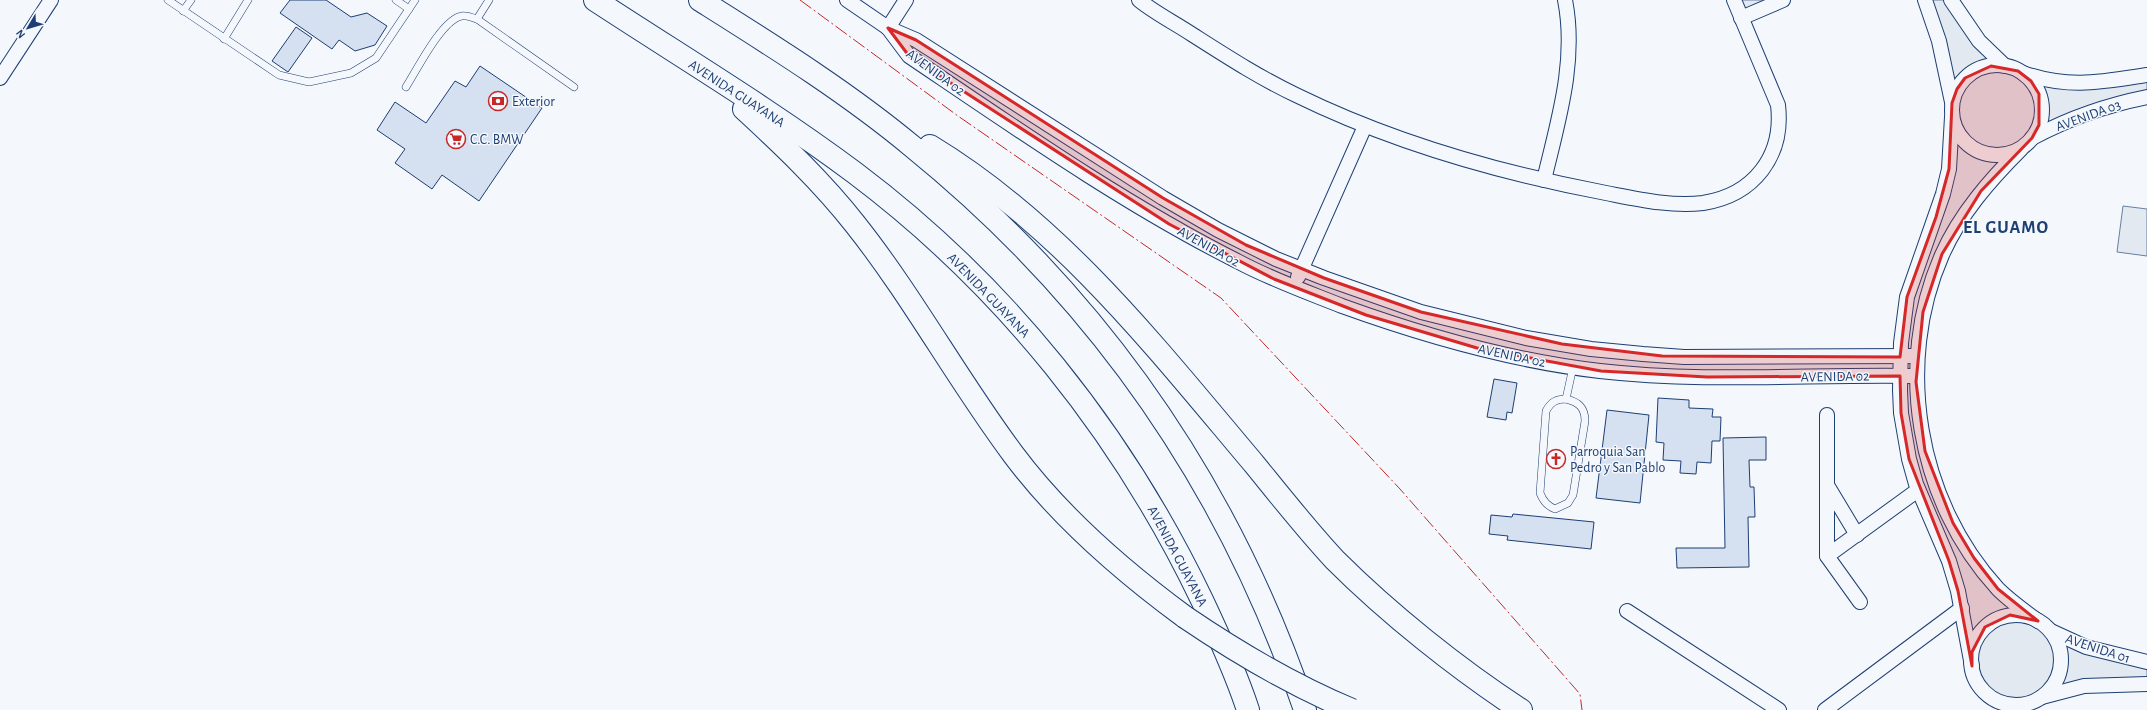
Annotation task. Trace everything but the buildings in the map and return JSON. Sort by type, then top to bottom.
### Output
[{"type":"main road","name":"AVENIDA GUAYANA","points":[[595,0],[811,141],[901,210],[981,283],[1049,359],[1118,450],[1164,525],[1218,634],[1248,710]]},
{"type":"main road","points":[[700,0],[847,96],[960,165],[1012,203],[1054,240],[1120,307],[1160,352],[1335,559],[1401,621],[1496,694],[1521,710]]},
{"type":"main road","points":[[703,70],[785,148],[854,223],[903,290],[976,403],[1014,455],[1041,488],[1072,521],[1111,559],[1185,617],[1258,664],[1303,688],[1352,710]]},
{"type":"main road","points":[[847,96],[912,145],[992,216],[1055,281],[1118,354],[1183,448],[1225,521],[1269,614],[1305,710]]},
{"type":"street","points":[[0,78],[50,0]]},
{"type":"street","points":[[847,0],[888,28],[906,0]]},
{"type":"street","points":[[1139,0],[1259,76],[1295,95],[1365,126],[1468,161],[1544,180],[1625,196],[1688,204],[1716,200],[1733,194],[1746,185],[1762,170],[1776,145],[1780,122],[1778,105],[1734,0]]},
{"type":"street","points":[[1544,180],[1557,126],[1567,72],[1569,30],[1565,0]]},
{"type":"street","points":[[1741,18],[1783,0]]},
{"type":"street","points":[[1926,0],[1939,41],[1952,103],[1952,117],[1949,169],[1936,217],[1908,297],[1900,357],[1901,413],[1904,436],[1918,490],[1949,561],[1962,608],[1972,666],[1976,680],[1996,705],[2026,704],[2040,698],[2052,688],[2059,674],[2060,667],[2061,659],[2058,644],[2050,631],[2015,605],[1998,589],[1974,558],[1953,523],[1932,475],[1925,451],[1918,404],[1916,376],[1917,356],[1927,298],[1942,254],[1951,235],[1981,191],[2032,138],[2039,125],[2041,110],[2038,94],[2030,81],[2018,71],[2005,66],[1991,66],[1977,70],[1966,78],[1957,89],[1952,103]]},
{"type":"street","points":[[1951,0],[1979,41],[2005,66]]},
{"type":"street","name":"AVENIDA 02","points":[[888,28],[916,40],[1195,218],[1246,245],[1302,269],[1421,312],[1526,338],[1591,349],[1649,355],[1917,356]]},
{"type":"street","name":"AVENIDA 02","points":[[888,28],[909,56],[1100,182],[1198,241],[1238,262],[1294,287],[1405,328],[1477,348],[1573,367],[1632,373],[1741,377],[1916,376]]},
{"type":"street","name":"AVENIDA 03","points":[[2018,71],[2042,80],[2077,84],[2147,75]]},
{"type":"street","name":"AVENIDA 03","points":[[2032,138],[2055,126],[2102,108],[2147,97]]},
{"type":"street","points":[[1952,117],[1956,130],[1965,142],[1976,150],[1991,155],[2006,154],[2021,149]]},
{"type":"street","points":[[1294,287],[1365,126]]},
{"type":"street","points":[[1741,356],[1741,377]]},
{"type":"street","points":[[1826,415],[1827,556],[1860,602]]},
{"type":"street","points":[[1827,485],[1857,535]]},
{"type":"street","points":[[1827,556],[1918,490]]},
{"type":"street","points":[[1825,710],[1962,608]]},
{"type":"street","points":[[1627,611],[1778,710]]},
{"type":"street","points":[[1972,666],[1972,652],[1977,638],[1985,627],[1997,619],[2010,615],[2025,616],[2038,621]]},
{"type":"street","name":"AVENIDA 01","points":[[2050,631],[2086,647],[2147,662]]},
{"type":"street","name":"AVENIDA 01","points":[[2040,698],[2084,686],[2124,683],[2147,684]]},
{"type":"lane","points":[[168,0],[279,75],[309,82],[351,73],[376,58],[415,0]]},
{"type":"lane","points":[[183,10],[191,0]]},
{"type":"lane","points":[[224,39],[248,0]]},
{"type":"lane","points":[[396,0],[409,9]]},
{"type":"lane","points":[[477,19],[489,0]]},
{"type":"lane","points":[[406,87],[443,28],[452,20],[463,15],[477,19],[574,87]]},
{"type":"lane","points":[[1566,399],[1573,367]]},
{"type":"lane","points":[[1566,399],[1574,401],[1582,406],[1585,413],[1585,421],[1573,495],[1568,503],[1555,509],[1548,506],[1540,493],[1546,411],[1550,404],[1556,400],[1566,399]]},
{"type":"highlighted area","points":[[888,28],[916,40],[1163,198],[1246,245],[1324,278],[1421,312],[1562,344],[1662,356],[1900,357],[1907,297],[1936,217],[1949,169],[1952,103],[1957,89],[1965,78],[1991,66],[2018,71],[2031,81],[2039,94],[2039,125],[2032,138],[1981,191],[1942,254],[1923,312],[1916,382],[1925,451],[1953,523],[1974,558],[1998,589],[2038,621],[2010,615],[1985,627],[1972,652],[1972,666],[1958,591],[1949,561],[1909,459],[1901,413],[1900,376],[1707,377],[1601,371],[1477,348],[1366,315],[1274,279],[1169,224],[909,56]]},
{"type":"shaded area","points":[[1734,0],[1783,0],[1741,18]]},
{"type":"shaded area","points":[[1925,0],[1951,0],[2005,66],[2042,80],[2147,75],[2147,97],[2032,138],[2021,149],[1951,235],[1917,356],[1900,357],[1900,376],[1916,376],[1925,451],[1974,558],[2050,631],[2147,662],[2147,684],[2040,698],[2018,704],[2004,703],[1990,697],[1979,686],[1974,673],[1970,647],[1963,620],[1921,504],[1913,471],[1899,376],[1678,376],[1477,348],[1238,262],[909,56],[888,28],[1195,218],[1374,297],[1591,349],[1900,356],[1901,343],[1951,146],[1952,103]]},
{"type":"shaded area","points":[[2123,206],[2147,209],[2147,256],[2117,252]]},
{"type":"power","points":[[800,0],[958,116],[1221,298],[1400,489],[1580,694],[1582,710]]},
{"type":"place","name":"Exterior","points":[[498,101]]},
{"type":"place","name":"C.C. BMW","points":[[456,139]]},
{"type":"place","name":"Parroquia San Pedro y San Pablo","points":[[1556,459]]},
{"type":"district","name":"EL GUAMO","points":[[2006,227]]}]
